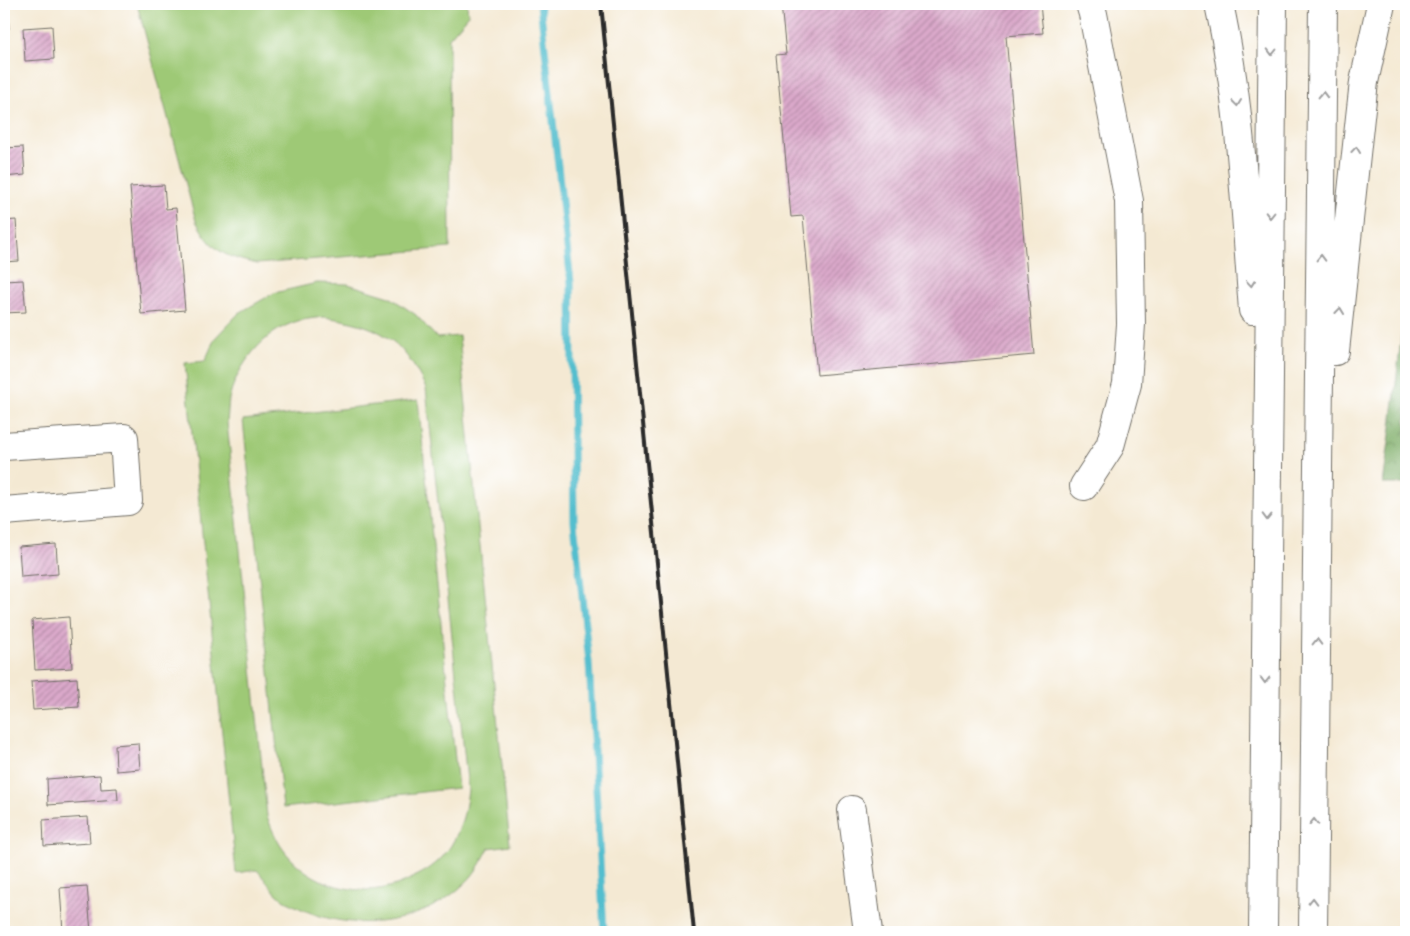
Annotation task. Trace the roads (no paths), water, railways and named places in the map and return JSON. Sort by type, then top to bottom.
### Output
[{"type":"main road","points":[[1084,486],[1110,446],[1127,384],[1131,324],[1129,201],[1090,4]]},
{"type":"main road","points":[[1219,4],[1230,55],[1239,120],[1267,486]]},
{"type":"main road","points":[[1262,932],[1273,4]]},
{"type":"main road","points":[[1313,932],[1324,4]]},
{"type":"main road","points":[[1319,499],[1364,82],[1381,4]]},
{"type":"main road","points":[[4,446],[124,438],[128,501],[4,511]]},
{"type":"main road","points":[[852,810],[868,932]]},
{"type":"waterway","points":[[540,4],[571,283],[574,522],[589,662],[604,932]]},
{"type":"railway","points":[[601,4],[694,932]]}]
